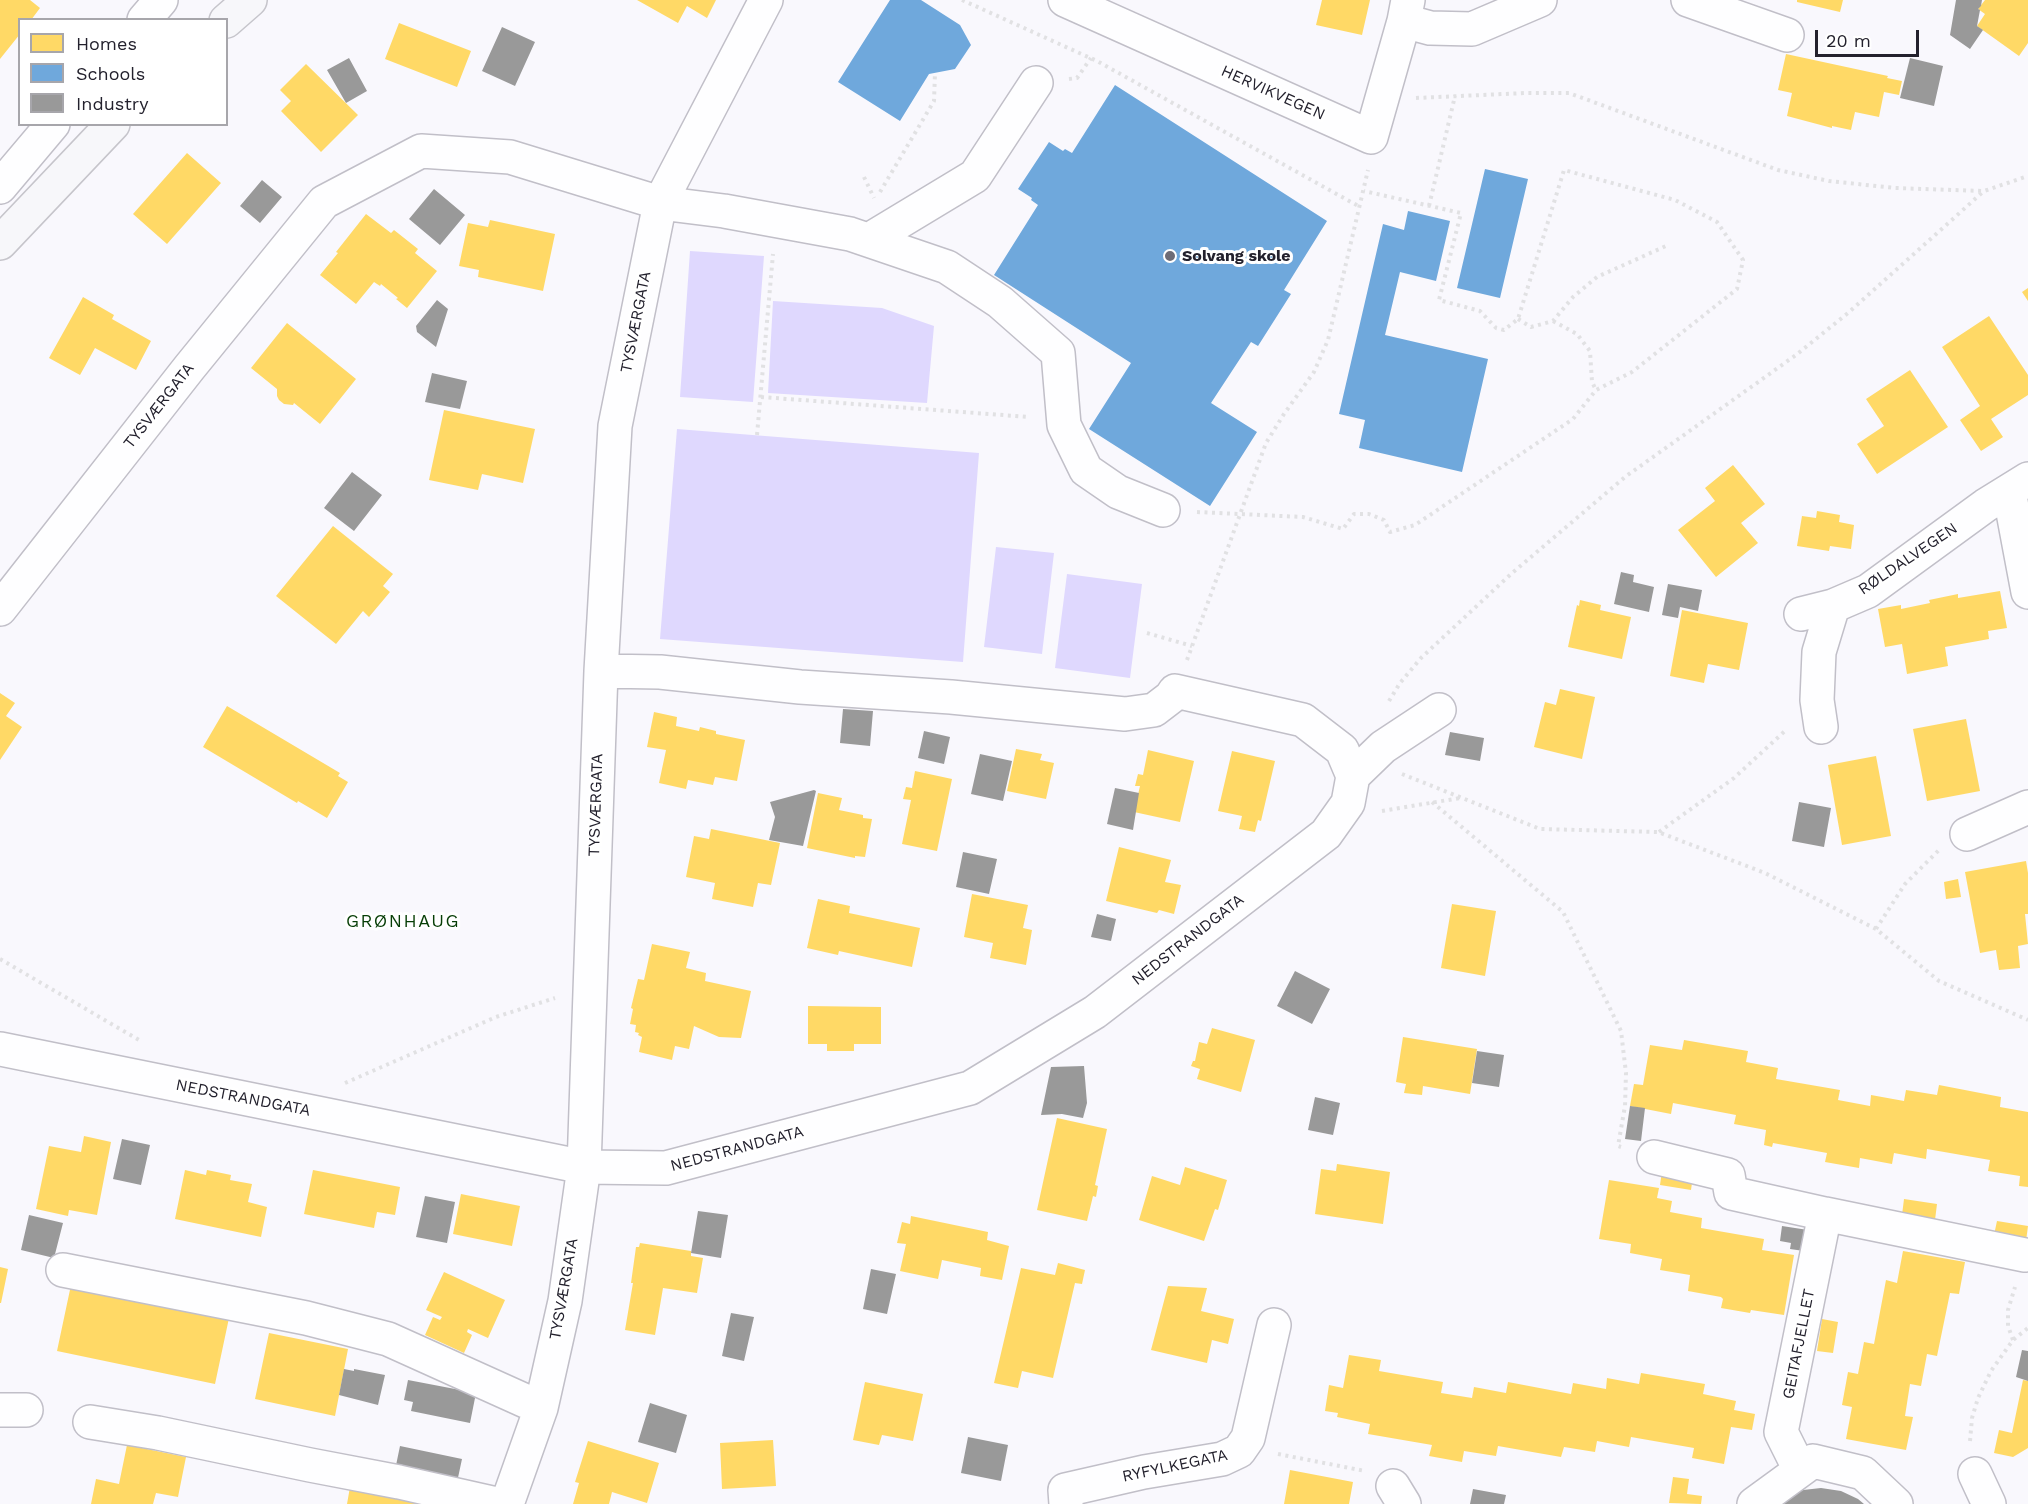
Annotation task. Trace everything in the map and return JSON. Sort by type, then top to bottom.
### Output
[{"type":"main road","points":[[228,19],[250,0]]},
{"type":"main road","points":[[0,243],[111,126]]},
{"type":"street","points":[[146,18],[161,0]]},
{"type":"street","name":"TYSVÆRGATA","points":[[507,1504],[541,1408],[565,1300],[584,1167],[601,671],[615,426],[660,203],[766,0]]},
{"type":"street","name":"HERVIKVEGEN","points":[[1065,0],[1371,137]]},
{"type":"street","points":[[1371,137],[1406,10],[1430,28],[1472,28],[1540,0]]},
{"type":"street","points":[[1688,0],[1787,34]]},
{"type":"street","points":[[869,240],[975,176],[1036,83]]},
{"type":"street","points":[[0,187],[51,126]]},
{"type":"street","name":"TYSVÆRGATA","points":[[0,609],[189,368],[324,202],[421,151],[510,157],[660,203]]},
{"type":"street","points":[[660,203],[724,211],[850,234],[947,267],[1000,302],[1058,353],[1064,425],[1086,470],[1118,492],[1163,510]]},
{"type":"street","name":"RØLDALVEGEN","points":[[2019,485],[2028,592]]},
{"type":"street","name":"RØLDALVEGEN","points":[[1801,614],[1833,606],[1868,591],[2019,485]]},
{"type":"street","points":[[1819,714],[1819,652],[1833,606]]},
{"type":"street","points":[[601,671],[660,672],[800,687],[951,697],[1125,714],[1154,710],[1175,691],[1303,720],[1342,750],[1356,799]]},
{"type":"street","name":"NEDSTRANDGATA","points":[[0,1049],[584,1167],[666,1168],[970,1088],[1095,1012],[1326,834],[1356,799],[1383,747],[1439,710]]},
{"type":"street","points":[[1967,834],[2028,807]]},
{"type":"street","points":[[1654,1157],[1728,1175],[1731,1193],[2025,1255]]},
{"type":"street","name":"GEITAFJELLET","points":[[1800,1470],[1781,1432],[1825,1214]]},
{"type":"street","points":[[63,1270],[306,1318],[388,1339],[541,1408]]},
{"type":"street","name":"RYFYLKEGATA","points":[[1066,1504],[1065,1490],[1144,1472],[1222,1459],[1239,1451],[1248,1438],[1274,1325]]},
{"type":"street","points":[[90,1422],[158,1433],[497,1504]]},
{"type":"street","points":[[1754,1504],[1813,1461],[1863,1473],[1896,1504]]},
{"type":"street","points":[[1975,1474],[1989,1504]]},
{"type":"path","points":[[962,0],[1097,61],[1360,207]]},
{"type":"path","points":[[875,200],[934,101],[935,73]]},
{"type":"path","points":[[1382,99],[1569,93],[1778,170],[1829,181],[1895,189],[1984,191],[2028,176]]},
{"type":"path","points":[[1428,206],[1455,96]]},
{"type":"path","points":[[1175,691],[1266,443],[1314,372],[1328,340],[1368,175],[1371,137]]},
{"type":"path","points":[[1163,510],[1303,518],[1343,529],[1354,514],[1369,514],[1384,520],[1390,532],[1416,525],[1573,418],[1596,390],[1632,372],[1737,289],[1743,260],[1717,222],[1675,200],[1564,170],[1518,318],[1504,330],[1496,328],[1480,311],[1439,300],[1461,213],[1364,191]]},
{"type":"path","points":[[1383,747],[1379,728],[1383,710],[1400,683],[1421,658],[1503,582],[1625,477],[1796,355],[1848,313],[1984,191]]},
{"type":"path","points":[[757,435],[776,220]]},
{"type":"path","points":[[1518,318],[1531,327],[1553,321],[1573,297],[1597,277],[1666,246]]},
{"type":"path","points":[[1553,321],[1577,334],[1590,351],[1592,382],[1596,390]]},
{"type":"path","points":[[761,397],[1064,420]]},
{"type":"path","points":[[1147,633],[1192,646]]},
{"type":"path","points":[[1658,832],[1819,714]]},
{"type":"path","points":[[1356,799],[1398,773],[1540,829],[1658,832],[1765,873],[1876,929],[1939,981],[2028,1020]]},
{"type":"path","points":[[1356,799],[1390,809],[1461,798]]},
{"type":"path","points":[[1432,802],[1563,912],[1621,1031],[1626,1084],[1625,1106],[1618,1146],[1654,1157]]},
{"type":"path","points":[[1876,929],[1905,884],[1940,849],[1967,834]]},
{"type":"path","points":[[0,959],[140,1040]]},
{"type":"path","points":[[316,1113],[345,1083],[496,1017],[590,987]]},
{"type":"path","points":[[2013,1340],[2008,1326],[2008,1310],[2025,1255]]},
{"type":"path","points":[[1975,1474],[1969,1445],[1972,1418],[1978,1398],[1991,1371],[2013,1340],[2028,1328]]},
{"type":"path","points":[[1248,1438],[1269,1452],[1378,1473],[1398,1495]]},
{"type":"shaded area","points":[[690,251],[764,256],[753,402],[680,397]]},
{"type":"shaded area","points":[[773,301],[882,308],[934,326],[927,403],[768,393]]},
{"type":"shaded area","points":[[677,429],[979,453],[963,662],[660,639]]},
{"type":"shaded area","points":[[996,547],[1054,553],[1042,654],[984,647]]},
{"type":"shaded area","points":[[1067,574],[1142,584],[1130,678],[1055,668]]},
{"type":"building: Homes","points":[[0,0],[30,0],[40,8],[32,18],[18,18],[18,36],[0,59]]},
{"type":"building: Homes","points":[[637,0],[716,0],[707,18],[687,6],[678,23]]},
{"type":"building: Homes","points":[[1322,0],[1370,0],[1362,35],[1316,25]]},
{"type":"building: Homes","points":[[1797,0],[1843,0],[1840,12],[1797,2]]},
{"type":"building: Homes","points":[[1985,0],[2028,0],[2028,43],[2019,56],[1977,26],[1985,14],[1978,9]]},
{"type":"building: Homes","points":[[399,23],[471,51],[457,87],[385,59]]},
{"type":"building: Homes","points":[[1786,54],[1902,81],[1899,95],[1884,92],[1879,117],[1855,112],[1851,130],[1832,126],[1832,128],[1787,116],[1792,93],[1778,90]]},
{"type":"building: Homes","points":[[306,64],[358,115],[321,152],[281,111],[291,101],[280,90]]},
{"type":"building: Homes","points":[[187,153],[221,183],[167,244],[133,214]]},
{"type":"building: Homes","points":[[366,214],[391,233],[394,230],[418,249],[415,253],[437,271],[407,308],[381,284],[380,286],[374,282],[356,304],[320,275]]},
{"type":"building: Homes","points":[[490,220],[555,234],[543,291],[478,277],[479,270],[459,266],[468,223],[488,227]]},
{"type":"building: Homes","points":[[2028,288],[2028,301],[2022,292]]},
{"type":"building: Homes","points":[[83,297],[114,315],[112,319],[151,341],[136,370],[95,348],[80,375],[49,358]]},
{"type":"building: Homes","points":[[1989,316],[2028,375],[2028,395],[1991,419],[2003,437],[1981,451],[1960,420],[1980,406],[1942,347]]},
{"type":"building: Homes","points":[[287,323],[356,379],[320,424],[294,403],[293,405],[284,404],[279,400],[277,389],[251,368]]},
{"type":"building: Homes","points":[[1910,370],[1948,427],[1877,474],[1857,444],[1884,426],[1866,399]]},
{"type":"building: Homes","points":[[444,410],[535,429],[523,483],[482,474],[478,490],[429,480]]},
{"type":"building: Homes","points":[[1733,465],[1765,504],[1741,523],[1758,543],[1716,577],[1678,530],[1715,501],[1705,488]]},
{"type":"building: Homes","points":[[1817,511],[1840,515],[1839,522],[1854,525],[1851,549],[1830,546],[1829,551],[1797,546],[1802,516],[1816,518]]},
{"type":"building: Homes","points":[[333,526],[393,574],[383,586],[390,592],[369,617],[363,611],[336,644],[276,596]]},
{"type":"building: Homes","points":[[2000,591],[2007,628],[1988,631],[1989,639],[1945,647],[1948,666],[1907,674],[1902,644],[1885,647],[1878,609],[1901,605],[1901,609],[1958,594],[1958,598]]},
{"type":"building: Homes","points":[[1580,600],[1601,605],[1600,610],[1631,617],[1622,659],[1568,647]]},
{"type":"building: Homes","points":[[1682,610],[1748,623],[1739,670],[1708,664],[1704,683],[1670,676]]},
{"type":"building: Homes","points":[[1560,689],[1595,697],[1582,759],[1534,747],[1545,702],[1556,705]]},
{"type":"building: Homes","points":[[0,693],[15,703],[6,716],[22,727],[0,760]]},
{"type":"building: Homes","points":[[227,706],[340,773],[338,776],[348,782],[327,818],[298,801],[297,803],[203,747]]},
{"type":"building: Homes","points":[[654,712],[677,717],[676,726],[699,731],[700,727],[716,731],[716,734],[745,740],[737,781],[715,777],[713,785],[688,780],[686,789],[659,783],[666,750],[647,747]]},
{"type":"building: Homes","points":[[1966,719],[1980,791],[1927,801],[1913,729]]},
{"type":"building: Homes","points":[[1016,749],[1042,754],[1040,760],[1054,763],[1046,799],[1007,791]]},
{"type":"building: Homes","points":[[1148,750],[1194,761],[1180,822],[1134,812],[1140,786],[1135,786],[1138,774],[1143,775]]},
{"type":"building: Homes","points":[[1232,751],[1275,761],[1261,821],[1258,820],[1255,832],[1239,829],[1242,816],[1218,811]]},
{"type":"building: Homes","points":[[1876,756],[1891,836],[1842,845],[1828,765]]},
{"type":"building: Homes","points":[[915,771],[952,779],[937,851],[902,844],[911,800],[903,799],[906,787],[912,788]]},
{"type":"building: Homes","points":[[818,793],[842,798],[839,810],[872,819],[865,857],[855,856],[855,858],[807,848]]},
{"type":"building: Homes","points":[[711,829],[780,843],[771,885],[758,883],[753,907],[712,899],[715,883],[686,877],[694,836],[709,839]]},
{"type":"building: Homes","points":[[1119,847],[1171,860],[1165,882],[1181,885],[1174,914],[1159,910],[1157,913],[1106,901]]},
{"type":"building: Homes","points":[[2026,861],[2028,914],[2025,914],[2028,944],[2018,946],[2020,968],[1999,970],[1996,950],[1980,953],[1965,872]]},
{"type":"building: Homes","points":[[1958,879],[1961,897],[1946,899],[1944,882]]},
{"type":"building: Homes","points":[[972,894],[1028,905],[1023,928],[1032,930],[1026,965],[990,958],[993,943],[964,937]]},
{"type":"building: Homes","points":[[818,899],[850,906],[849,913],[920,928],[912,967],[839,951],[838,955],[807,948]]},
{"type":"building: Homes","points":[[1452,904],[1496,911],[1485,976],[1441,968]]},
{"type":"building: Homes","points":[[652,944],[690,952],[686,968],[706,973],[705,981],[751,991],[741,1038],[719,1037],[694,1026],[689,1049],[675,1046],[672,1060],[639,1052],[642,1037],[635,1032],[636,1025],[630,1024],[633,1009],[631,1008],[638,979],[644,980]]},
{"type":"building: Homes","points":[[808,1006],[881,1007],[881,1044],[854,1044],[854,1051],[827,1051],[827,1044],[808,1044]]},
{"type":"building: Homes","points":[[1212,1028],[1255,1040],[1241,1092],[1197,1079],[1200,1069],[1191,1066],[1195,1061],[1199,1042],[1207,1044]]},
{"type":"building: Homes","points":[[1403,1037],[1477,1049],[1470,1094],[1423,1086],[1422,1095],[1404,1093],[1406,1084],[1396,1082]]},
{"type":"building: Homes","points":[[1684,1040],[1748,1051],[1746,1062],[1778,1068],[1776,1079],[1840,1090],[1838,1100],[1870,1106],[1871,1095],[1904,1101],[1906,1090],[1937,1095],[1939,1085],[2001,1097],[2000,1107],[2028,1112],[2028,1187],[2019,1186],[2020,1176],[1988,1171],[1990,1160],[1927,1149],[1926,1159],[1894,1153],[1892,1164],[1860,1158],[1859,1168],[1825,1162],[1827,1153],[1773,1143],[1772,1147],[1764,1145],[1766,1130],[1734,1124],[1736,1115],[1673,1103],[1671,1114],[1630,1106],[1634,1084],[1643,1085],[1650,1045],[1682,1050]]},
{"type":"building: Homes","points":[[1057,1118],[1107,1129],[1095,1185],[1098,1186],[1096,1197],[1093,1196],[1087,1221],[1037,1210]]},
{"type":"building: Homes","points":[[84,1136],[111,1142],[97,1215],[69,1210],[68,1216],[36,1209],[49,1146],[81,1152]]},
{"type":"building: Homes","points":[[1337,1164],[1390,1172],[1383,1224],[1315,1214],[1321,1169],[1336,1171]]},
{"type":"building: Homes","points":[[1185,1167],[1227,1180],[1218,1210],[1215,1209],[1204,1241],[1139,1220],[1152,1176],[1180,1185]]},
{"type":"building: Homes","points":[[185,1170],[206,1175],[207,1170],[231,1175],[230,1180],[252,1184],[248,1202],[267,1207],[261,1237],[175,1219]]},
{"type":"building: Homes","points":[[313,1170],[400,1187],[395,1215],[377,1212],[374,1228],[304,1214]]},
{"type":"building: Homes","points":[[1662,1171],[1693,1176],[1691,1190],[1660,1185]]},
{"type":"building: Homes","points":[[1609,1180],[1659,1188],[1657,1198],[1672,1201],[1670,1212],[1702,1218],[1701,1228],[1764,1239],[1762,1250],[1794,1255],[1784,1315],[1721,1308],[1723,1299],[1721,1297],[1688,1291],[1690,1275],[1660,1270],[1662,1259],[1630,1253],[1631,1244],[1599,1239]]},
{"type":"building: Homes","points":[[461,1194],[520,1206],[512,1246],[453,1234]]},
{"type":"building: Homes","points":[[1904,1199],[1937,1204],[1935,1220],[1902,1215]]},
{"type":"building: Homes","points":[[911,1216],[988,1232],[987,1240],[1009,1246],[1002,1280],[980,1276],[981,1268],[942,1260],[938,1279],[900,1271],[906,1244],[897,1243],[902,1222],[910,1224]]},
{"type":"building: Homes","points":[[1997,1221],[2028,1226],[2026,1241],[1994,1235]]},
{"type":"building: Homes","points":[[640,1243],[691,1251],[691,1256],[703,1258],[697,1293],[663,1288],[655,1335],[625,1330],[636,1247],[639,1247]]},
{"type":"building: Homes","points":[[1903,1251],[1965,1262],[1959,1294],[1950,1293],[1937,1356],[1927,1354],[1921,1386],[1910,1384],[1905,1416],[1913,1417],[1906,1450],[1846,1439],[1852,1407],[1842,1405],[1848,1372],[1858,1374],[1864,1342],[1874,1344],[1886,1280],[1897,1283]]},
{"type":"building: Homes","points":[[1058,1263],[1085,1270],[1082,1284],[1075,1283],[1053,1378],[1022,1371],[1018,1388],[994,1383],[1021,1268],[1055,1275]]},
{"type":"building: Homes","points":[[0,1267],[8,1269],[1,1303],[0,1303]]},
{"type":"building: Homes","points":[[444,1272],[505,1300],[488,1338],[468,1329],[467,1332],[472,1335],[464,1353],[425,1335],[433,1317],[440,1320],[442,1317],[426,1310]]},
{"type":"building: Homes","points":[[71,1285],[229,1318],[215,1384],[57,1351]]},
{"type":"building: Homes","points":[[1168,1286],[1207,1288],[1201,1311],[1234,1319],[1228,1344],[1212,1340],[1207,1363],[1151,1350]]},
{"type":"building: Homes","points":[[1822,1319],[1838,1322],[1833,1353],[1817,1351]]},
{"type":"building: Homes","points":[[269,1333],[348,1349],[335,1416],[255,1399]]},
{"type":"building: Homes","points":[[1349,1355],[1381,1360],[1379,1371],[1443,1382],[1441,1393],[1472,1398],[1474,1387],[1506,1393],[1508,1382],[1571,1394],[1573,1383],[1606,1389],[1607,1378],[1639,1384],[1641,1373],[1705,1384],[1703,1394],[1736,1401],[1734,1410],[1755,1414],[1752,1430],[1731,1427],[1724,1464],[1692,1458],[1694,1448],[1631,1437],[1629,1447],[1597,1441],[1595,1452],[1564,1447],[1561,1457],[1498,1446],[1496,1456],[1464,1451],[1462,1462],[1429,1456],[1432,1445],[1368,1434],[1370,1424],[1337,1417],[1338,1413],[1325,1411],[1329,1385],[1343,1388]]},
{"type":"building: Homes","points":[[2023,1380],[2028,1381],[2028,1448],[2013,1457],[1994,1453],[1999,1430],[2012,1433]]},
{"type":"building: Homes","points":[[865,1382],[923,1394],[913,1441],[882,1435],[879,1445],[853,1440]]},
{"type":"building: Homes","points":[[773,1440],[776,1486],[722,1489],[720,1443]]},
{"type":"building: Homes","points":[[588,1441],[659,1463],[647,1503],[612,1492],[609,1504],[573,1504],[579,1483],[575,1482]]},
{"type":"building: Homes","points":[[127,1445],[186,1457],[178,1497],[156,1493],[153,1504],[91,1504],[96,1479],[119,1484]]},
{"type":"building: Homes","points":[[1290,1470],[1353,1482],[1349,1504],[1284,1504]]},
{"type":"building: Homes","points":[[1673,1477],[1689,1479],[1687,1494],[1702,1496],[1701,1504],[1669,1503]]},
{"type":"building: Homes","points":[[350,1487],[416,1501],[416,1504],[347,1504]]},
{"type":"building: Schools","points":[[890,0],[921,0],[960,25],[971,45],[955,69],[929,74],[900,121],[838,82]]},
{"type":"building: Schools","points":[[1115,85],[1327,221],[1284,290],[1291,294],[1258,346],[1251,342],[1211,403],[1257,432],[1210,506],[1089,429],[1131,363],[994,275],[1038,205],[1018,189],[1049,142],[1063,151],[1065,149],[1072,153]]},
{"type":"building: Schools","points":[[1485,169],[1528,179],[1500,298],[1457,288]]},
{"type":"building: Schools","points":[[1408,211],[1450,221],[1436,281],[1400,272],[1385,335],[1488,359],[1462,472],[1359,448],[1365,420],[1339,414],[1383,224],[1404,230]]},
{"type":"building: Industry","points":[[1956,0],[1982,0],[1978,9],[1980,10],[1977,26],[1983,30],[1970,49],[1950,35]]},
{"type":"building: Industry","points":[[502,27],[535,42],[515,86],[482,71]]},
{"type":"building: Industry","points":[[349,58],[367,91],[346,103],[327,70]]},
{"type":"building: Industry","points":[[1910,58],[1943,66],[1934,106],[1900,98]]},
{"type":"building: Industry","points":[[262,180],[282,197],[260,223],[240,206]]},
{"type":"building: Industry","points":[[434,189],[465,215],[440,245],[409,219]]},
{"type":"building: Industry","points":[[437,300],[448,309],[436,347],[417,332],[416,326]]},
{"type":"building: Industry","points":[[432,373],[467,381],[460,409],[425,402]]},
{"type":"building: Industry","points":[[352,472],[382,495],[354,531],[324,508]]},
{"type":"building: Industry","points":[[1621,572],[1634,575],[1633,582],[1654,587],[1649,612],[1614,604]]},
{"type":"building: Industry","points":[[1668,584],[1702,590],[1698,611],[1680,607],[1678,618],[1662,615]]},
{"type":"building: Industry","points":[[843,709],[873,711],[870,746],[840,743]]},
{"type":"building: Industry","points":[[924,731],[950,737],[944,764],[918,758]]},
{"type":"building: Industry","points":[[1450,732],[1484,738],[1480,761],[1445,755]]},
{"type":"building: Industry","points":[[980,754],[1012,761],[1003,801],[971,794]]},
{"type":"building: Industry","points":[[1115,788],[1139,793],[1133,830],[1107,824]]},
{"type":"building: Industry","points":[[816,791],[803,846],[769,840],[775,817],[770,802]]},
{"type":"building: Industry","points":[[1799,802],[1831,808],[1824,847],[1792,841]]},
{"type":"building: Industry","points":[[963,852],[997,859],[989,894],[956,887]]},
{"type":"building: Industry","points":[[1097,914],[1116,919],[1111,941],[1091,937]]},
{"type":"building: Industry","points":[[1295,971],[1330,989],[1312,1024],[1277,1006]]},
{"type":"building: Industry","points":[[1477,1051],[1504,1055],[1499,1087],[1472,1083]]},
{"type":"building: Industry","points":[[1084,1066],[1087,1103],[1083,1118],[1062,1114],[1041,1115],[1051,1067]]},
{"type":"building: Industry","points":[[1315,1097],[1340,1103],[1333,1135],[1308,1130]]},
{"type":"building: Industry","points":[[1630,1106],[1645,1108],[1641,1141],[1625,1139]]},
{"type":"building: Industry","points":[[122,1139],[150,1145],[141,1185],[113,1179]]},
{"type":"building: Industry","points":[[425,1196],[455,1202],[447,1243],[416,1237]]},
{"type":"building: Industry","points":[[698,1211],[728,1215],[721,1258],[691,1253]]},
{"type":"building: Industry","points":[[29,1215],[63,1223],[54,1258],[21,1250]]},
{"type":"building: Industry","points":[[1782,1226],[1808,1230],[1804,1251],[1790,1249],[1791,1243],[1780,1241]]},
{"type":"building: Industry","points":[[871,1269],[896,1274],[887,1314],[863,1309]]},
{"type":"building: Industry","points":[[731,1313],[754,1317],[744,1361],[722,1356]]},
{"type":"building: Industry","points":[[2022,1350],[2028,1351],[2028,1381],[2016,1377]]},
{"type":"building: Industry","points":[[344,1369],[385,1375],[378,1405],[339,1395]]},
{"type":"building: Industry","points":[[408,1380],[476,1393],[470,1423],[411,1411],[413,1402],[404,1400]]},
{"type":"building: Industry","points":[[650,1403],[687,1415],[676,1453],[638,1442]]},
{"type":"building: Industry","points":[[968,1437],[1008,1445],[1001,1481],[961,1473]]},
{"type":"building: Industry","points":[[400,1446],[462,1459],[456,1487],[394,1475]]},
{"type":"building: Industry","points":[[1821,1488],[1841,1491],[1864,1504],[1778,1504],[1784,1498],[1803,1490]]},
{"type":"building: Industry","points":[[1473,1489],[1506,1495],[1504,1504],[1470,1504]]},
{"type":"place","name":"Solvang skole","points":[[1170,256]]},
{"type":"district","name":"GRØNHAUG","points":[[403,922]]}]
